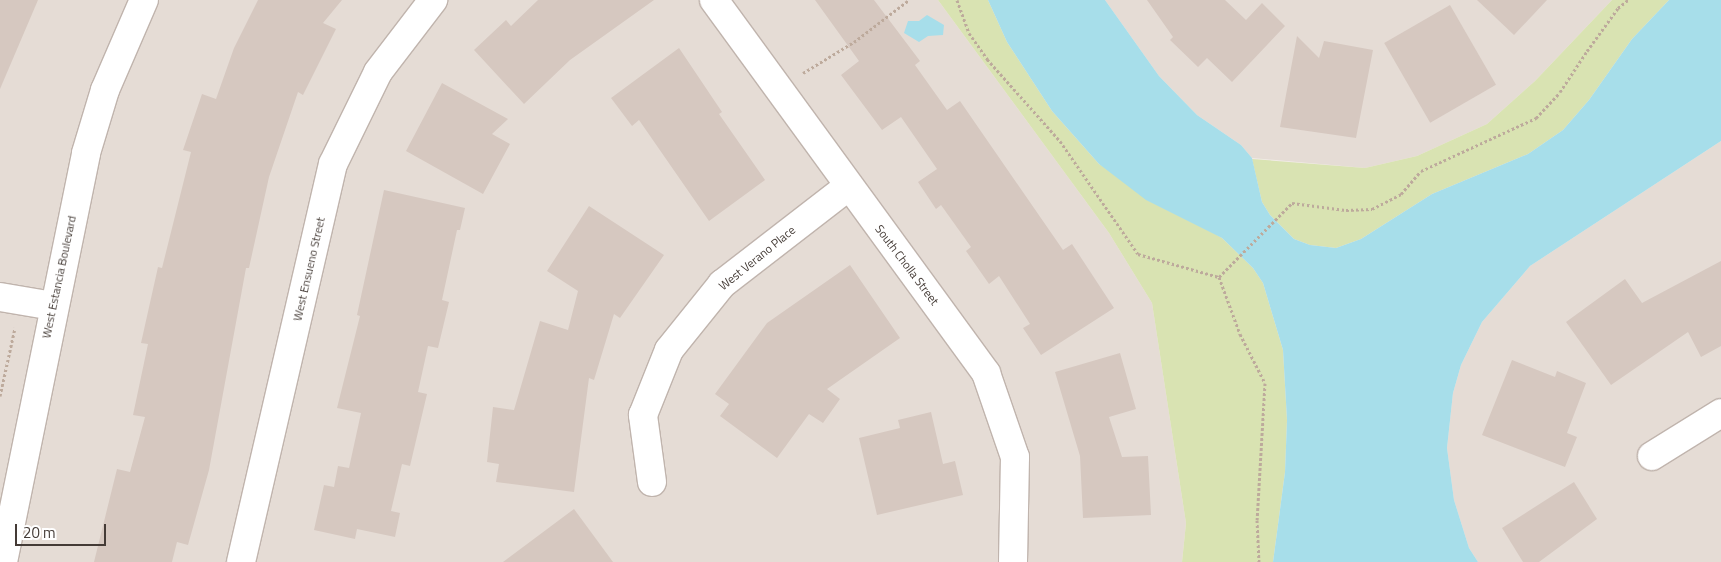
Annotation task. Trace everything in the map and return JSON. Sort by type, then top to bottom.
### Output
[{"type":"street","name":"West Estancia Boulevard","points":[[3,562],[53,306],[86,153],[105,90],[144,0]]},
{"type":"street","name":"West Ensueno Street","points":[[241,562],[333,164],[378,72],[433,0]]},
{"type":"street","name":"South Cholla Street","points":[[714,0],[986,372],[1015,457],[1013,562]]},
{"type":"street","name":"West Verano Place","points":[[652,482],[643,415],[669,350],[722,284],[849,186]]},
{"type":"street","points":[[11,299],[53,306]]},
{"type":"street","points":[[1652,456],[1721,412]]},
{"type":"path","points":[[780,89],[854,42],[909,0]]},
{"type":"path","points":[[957,0],[969,33],[987,59],[1060,141],[1138,254],[1219,277]]},
{"type":"path","points":[[1219,277],[1292,203],[1346,210],[1372,209],[1401,194],[1421,171],[1536,118],[1560,92],[1587,50],[1618,8],[1628,0]]},
{"type":"path","points":[[1219,277],[1240,334],[1265,383],[1257,520],[1259,562]]},
{"type":"path","points":[[0,396],[11,299]]},
{"type":"shaded area","points":[[0,0],[938,0],[1109,233],[1152,303],[1186,523],[1182,562],[0,562]]},
{"type":"shaded area","points":[[1105,0],[1612,0],[1535,81],[1487,124],[1417,156],[1365,168],[1252,158],[1241,145],[1197,115],[1159,76]]},
{"type":"shaded area","points":[[1721,141],[1721,562],[1478,562],[1469,548],[1454,500],[1447,448],[1453,393],[1461,365],[1482,322],[1530,266]]},
{"type":"green space","points":[[938,0],[988,0],[1007,42],[1052,111],[1099,164],[1222,238],[1253,268],[1263,283],[1283,350],[1287,420],[1285,472],[1273,562],[1182,562],[1186,523],[1152,303],[1109,233]]},
{"type":"green space","points":[[1612,0],[1669,0],[1632,39],[1589,100],[1563,130],[1528,154],[1432,194],[1361,239],[1336,248],[1310,245],[1294,239],[1270,215],[1262,202],[1252,159],[1365,168],[1417,156],[1487,124],[1535,81]]},
{"type":"water","points":[[988,0],[1105,0],[1159,76],[1197,115],[1241,145],[1252,158],[1262,202],[1270,215],[1294,239],[1310,245],[1336,248],[1361,239],[1432,194],[1528,154],[1563,130],[1589,100],[1632,39],[1669,0],[1721,0],[1721,141],[1530,266],[1482,322],[1461,365],[1453,393],[1447,448],[1454,500],[1469,548],[1478,562],[1273,562],[1285,472],[1287,420],[1283,350],[1263,283],[1253,268],[1222,238],[1146,200],[1099,164],[1052,111],[1007,42]]},
{"type":"water","points":[[927,15],[944,25],[943,35],[928,36],[919,42],[904,33],[908,21],[919,21]]},
{"type":"building","points":[[0,0],[38,0],[0,89]]},
{"type":"building","points":[[258,0],[342,0],[323,23],[336,29],[303,95],[298,92],[269,177],[249,268],[246,268],[209,470],[188,545],[177,542],[172,562],[94,562],[117,469],[130,472],[145,417],[133,415],[148,344],[141,343],[158,267],[162,268],[191,152],[183,150],[202,94],[216,99],[234,48]]},
{"type":"building","points":[[538,0],[654,0],[570,60],[524,104],[474,50],[506,20],[511,26]]},
{"type":"building","points":[[815,0],[874,0],[920,61],[915,65],[947,110],[960,101],[1063,250],[1072,244],[1114,308],[1041,355],[1023,328],[1030,324],[999,276],[989,284],[966,251],[971,247],[941,205],[936,209],[918,182],[937,169],[901,117],[882,130],[841,75],[859,61]]},
{"type":"building","points":[[1147,0],[1225,0],[1246,20],[1262,3],[1285,26],[1232,82],[1207,58],[1198,67],[1170,40],[1173,37]]},
{"type":"building","points":[[1477,0],[1547,0],[1514,35]]},
{"type":"building","points":[[1450,5],[1496,85],[1430,123],[1384,43]]},
{"type":"building","points":[[1297,36],[1319,58],[1324,41],[1373,50],[1356,138],[1280,127]]},
{"type":"building","points":[[679,48],[722,112],[719,114],[765,180],[709,221],[639,120],[632,126],[611,98]]},
{"type":"building","points":[[442,83],[508,119],[492,134],[510,144],[483,194],[406,151]]},
{"type":"building","points":[[384,190],[465,208],[460,230],[457,230],[442,300],[449,302],[438,348],[428,346],[418,392],[427,394],[410,466],[402,464],[391,511],[400,513],[395,537],[357,529],[355,539],[314,530],[324,485],[334,487],[338,466],[349,468],[361,413],[337,408],[360,316],[357,315]]},
{"type":"building","points":[[589,206],[664,255],[620,318],[614,314],[594,380],[589,378],[574,492],[496,482],[499,464],[487,462],[493,407],[514,410],[540,321],[568,330],[578,291],[547,271]]},
{"type":"building","points":[[1721,261],[1721,346],[1701,357],[1688,332],[1611,385],[1566,322],[1625,279],[1642,303]]},
{"type":"building","points":[[850,265],[900,338],[827,389],[840,399],[823,423],[809,414],[777,458],[720,416],[729,404],[715,394],[767,323]]},
{"type":"building","points":[[1120,353],[1136,409],[1109,417],[1122,457],[1148,456],[1151,515],[1083,518],[1080,456],[1055,372]]},
{"type":"building","points":[[1512,360],[1555,377],[1557,371],[1586,383],[1567,433],[1577,437],[1565,467],[1482,435]]},
{"type":"building","points":[[931,412],[943,464],[955,461],[963,495],[877,515],[859,438],[900,428],[898,420]]},
{"type":"building","points":[[1574,482],[1597,519],[1539,562],[1523,562],[1502,528]]},
{"type":"building","points":[[574,509],[613,562],[503,562]]}]
